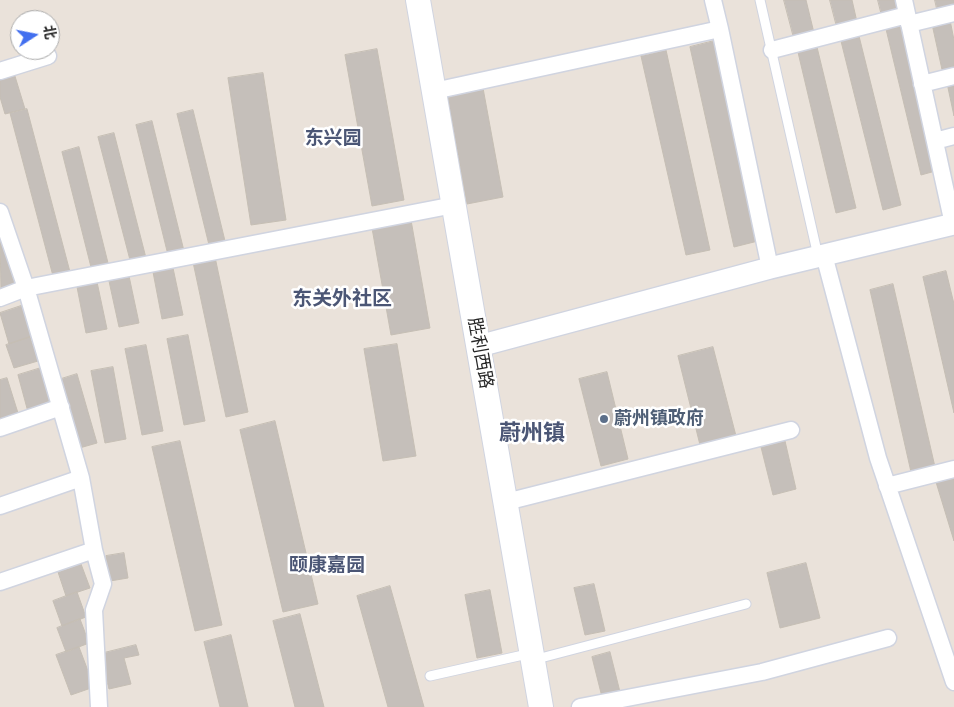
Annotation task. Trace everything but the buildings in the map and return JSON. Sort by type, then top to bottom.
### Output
[{"type":"main road","name":"胜利西路","points":[[418,0],[541,707]]},
{"type":"street","points":[[713,0],[770,268]]},
{"type":"street","points":[[772,50],[907,13],[954,12]]},
{"type":"street","points":[[479,346],[770,268],[954,224],[907,13]]},
{"type":"street","points":[[434,91],[720,29]]},
{"type":"street","points":[[0,71],[35,60]]},
{"type":"street","points":[[922,84],[954,76]]},
{"type":"street","points":[[935,141],[954,136]]},
{"type":"street","points":[[0,298],[26,288],[454,205]]},
{"type":"street","points":[[0,212],[26,288],[81,478],[94,550],[103,584],[94,610],[99,707]]},
{"type":"street","points":[[821,256],[878,458],[954,682]]},
{"type":"street","points":[[0,428],[61,407]]},
{"type":"street","points":[[506,502],[791,430]]},
{"type":"street","points":[[887,486],[954,470]]},
{"type":"street","points":[[0,506],[81,478]]},
{"type":"street","points":[[0,582],[94,550]]},
{"type":"street","points":[[580,707],[762,672],[888,638]]},
{"type":"lane","points":[[760,0],[821,256]]},
{"type":"lane","points":[[430,676],[532,656],[746,604]]},
{"type":"place","name":"蔚州镇政府","points":[[604,419]]},
{"type":"district","name":"东兴园","points":[[333,139]]},
{"type":"district","name":"东关外社区","points":[[342,299]]},
{"type":"district","name":"蔚州镇","points":[[532,434]]},
{"type":"district","name":"颐康嘉园","points":[[327,566]]}]
